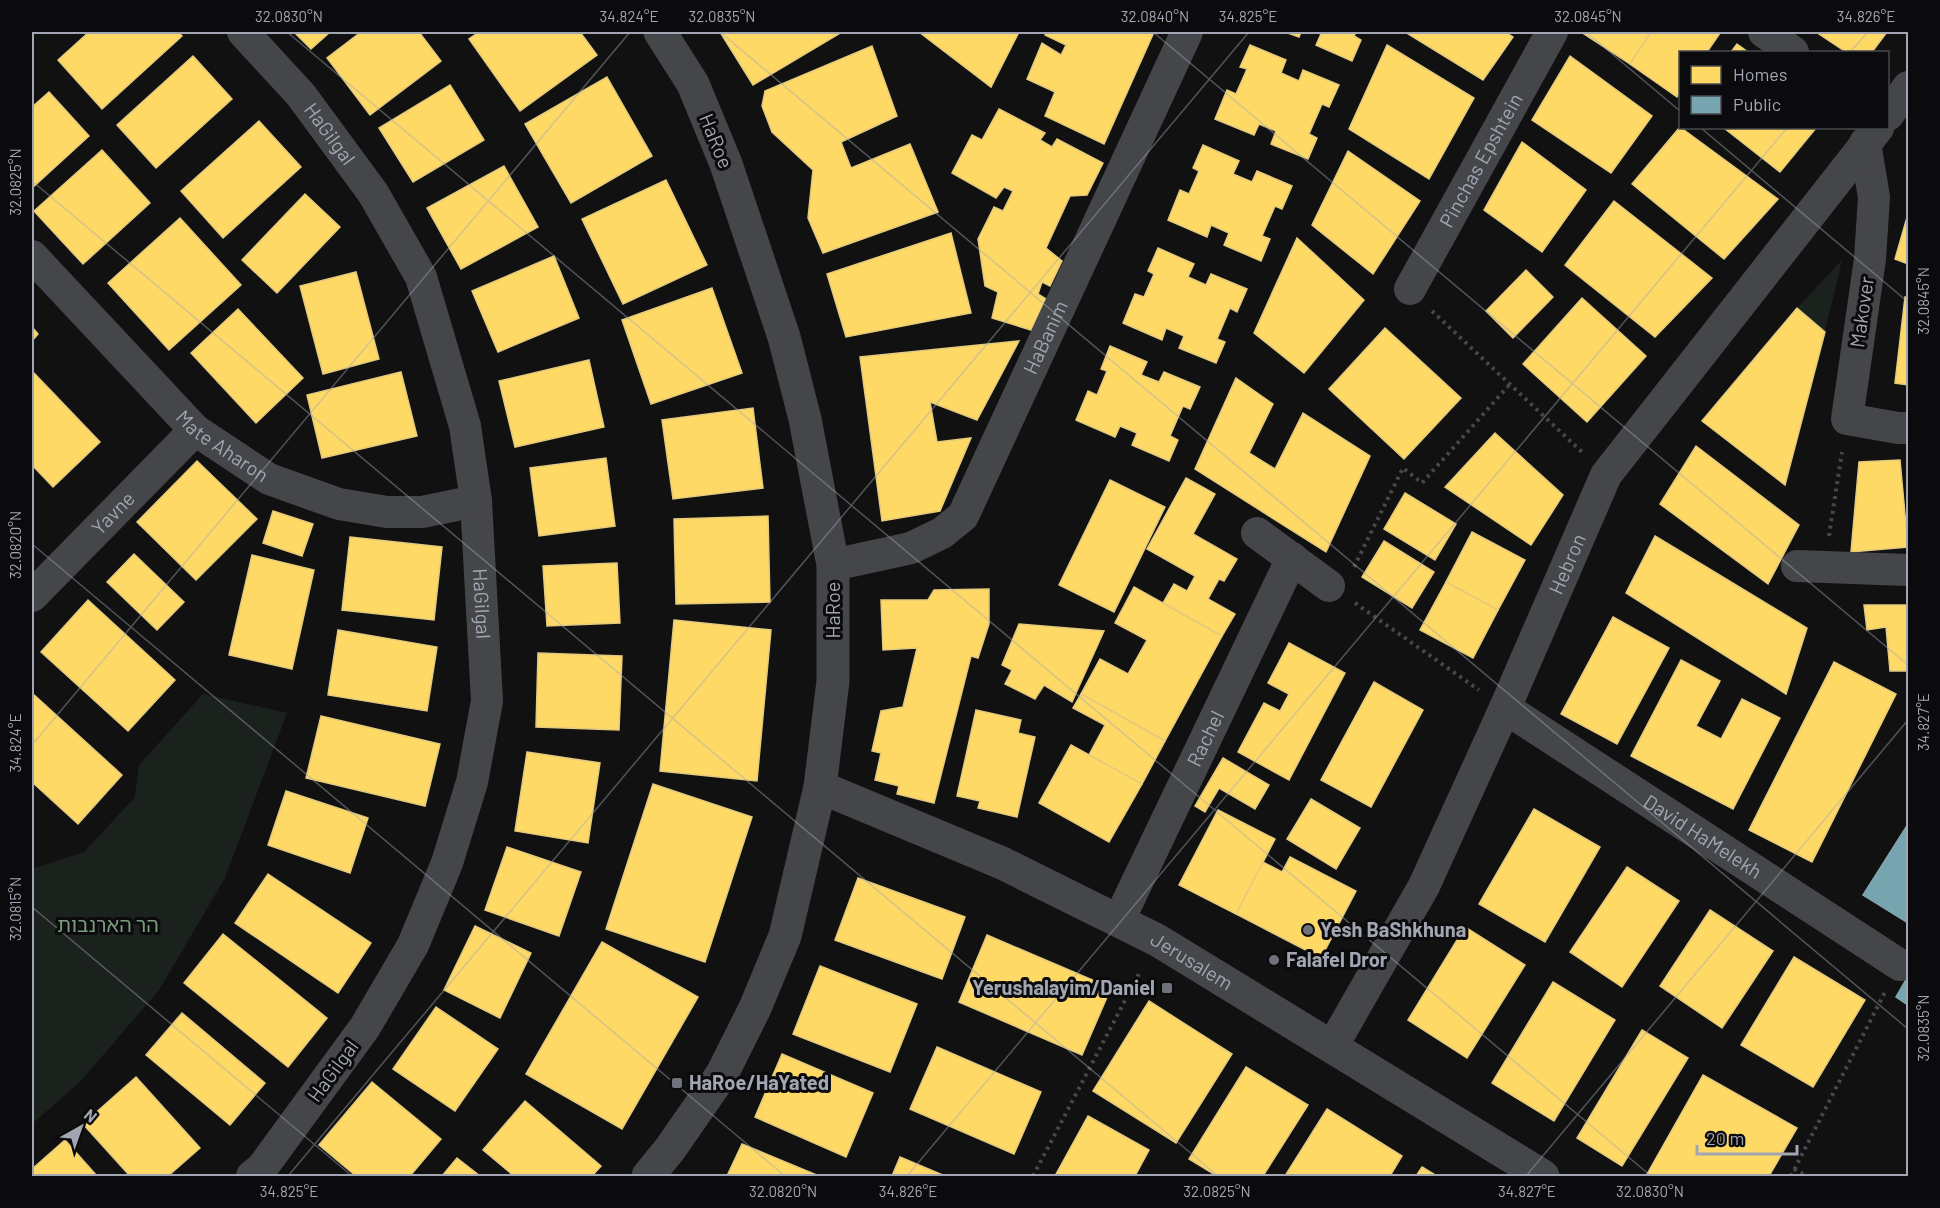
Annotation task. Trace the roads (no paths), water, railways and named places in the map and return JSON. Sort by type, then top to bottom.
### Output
[{"type":"street","name":"HaGilgal","points":[[243,32],[301,95],[373,193],[421,277],[465,426],[476,501],[487,701],[472,782],[447,863],[413,945],[365,1027],[262,1174]]},
{"type":"street","name":"HaRoe","points":[[648,1176],[670,1149],[722,1074],[755,1008],[785,936],[820,787],[833,681],[833,565],[805,419],[784,337],[726,164],[693,84],[660,32]]},
{"type":"street","name":"HaBanim","points":[[833,565],[911,548],[942,533],[963,516],[1187,32]]},
{"type":"street","name":"Pinchas Epshtein","points":[[1410,289],[1552,32]]},
{"type":"street","points":[[1764,32],[1792,51]]},
{"type":"street","name":"Hebron","points":[[1332,1047],[1424,886],[1505,708],[1606,475],[1880,129]]},
{"type":"street","name":"Makover","points":[[1887,129],[1874,197],[1870,259],[1847,419],[1908,428]]},
{"type":"street","name":"Mate Aharon","points":[[32,256],[195,430],[269,479],[339,504],[387,512],[422,512],[476,501]]},
{"type":"street","name":"Yavne","points":[[32,596],[195,430]]},
{"type":"street","points":[[1257,533],[1335,590]]},
{"type":"street","name":"Rachel","points":[[1119,920],[1293,558]]},
{"type":"street","points":[[1811,567],[1908,570]]},
{"type":"street","name":"David HaMelekh","points":[[1505,708],[1900,965]]},
{"type":"street","name":"Jerusalem","points":[[820,787],[1002,863],[1157,940],[1543,1176]]},
{"type":"place","name":"Yesh BaShkhuna","points":[[1308,930]]},
{"type":"place","name":"Falafel Dror","points":[[1274,960]]},
{"type":"place","name":"Yerushalayim/Daniel","points":[[1167,988]]},
{"type":"place","name":"HaRoe/HaYated","points":[[677,1083]]},
{"type":"park label","name":"הר הארנבות","points":[[108,925]]}]
